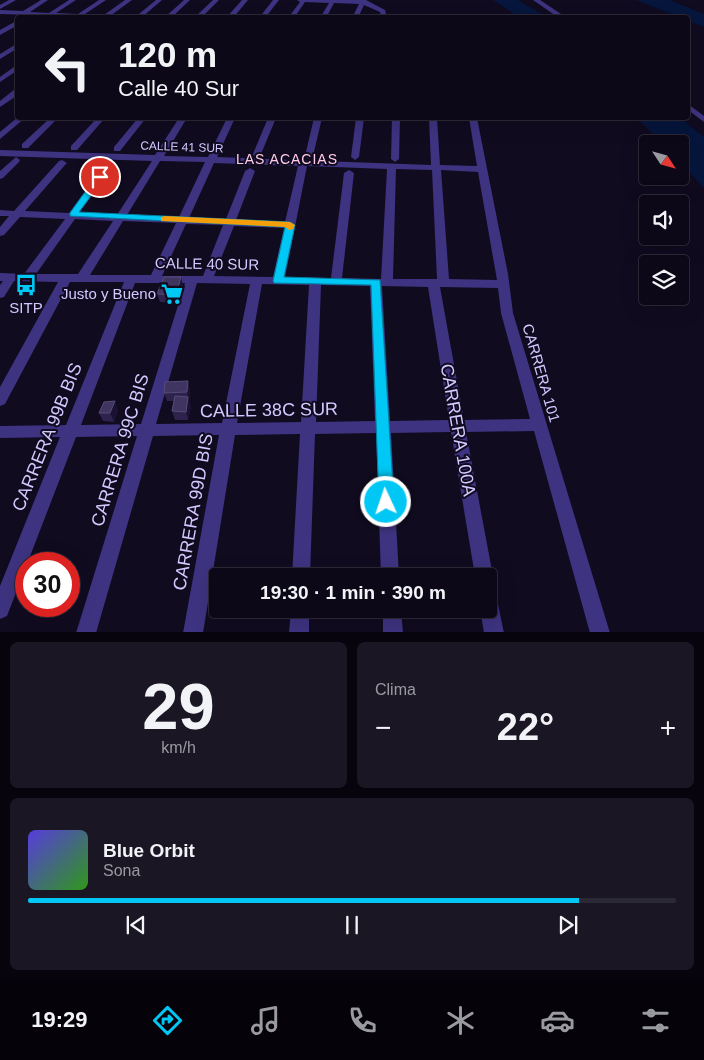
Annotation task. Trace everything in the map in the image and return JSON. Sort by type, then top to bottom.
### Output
[{"type":"street","points":[[1,12],[13,0]]},
{"type":"street","points":[[24,15],[45,0]]},
{"type":"street","points":[[51,14],[73,0]]},
{"type":"street","points":[[80,15],[103,0]]},
{"type":"street","points":[[108,15],[129,0]]},
{"type":"street","points":[[141,15],[159,0]]},
{"type":"street","points":[[170,15],[187,0]]},
{"type":"street","points":[[200,15],[216,0]]},
{"type":"street","points":[[232,15],[245,0]]},
{"type":"street","points":[[264,15],[276,0]]},
{"type":"street","points":[[300,0],[362,1],[383,11],[384,15]]},
{"type":"street","points":[[293,15],[304,0]]},
{"type":"street","points":[[536,0],[559,15]]},
{"type":"street","points":[[326,15],[333,1]]},
{"type":"street","points":[[356,15],[362,1]]},
{"type":"street","points":[[1,12],[24,15],[55,15]]},
{"type":"street","points":[[0,33],[15,24]]},
{"type":"street","points":[[0,57],[15,47]]},
{"type":"street","points":[[0,67],[15,68]]},
{"type":"street","points":[[0,80],[15,69]]},
{"type":"street","points":[[2,102],[15,93]]},
{"type":"street","points":[[2,102],[15,101]]},
{"type":"street","points":[[690,108],[704,120]]},
{"type":"street","points":[[0,136],[18,120]]},
{"type":"street","points":[[25,146],[52,120]]},
{"type":"street","points":[[74,148],[99,120]]},
{"type":"street","points":[[117,149],[140,120]]},
{"type":"street","points":[[82,278],[182,120]]},
{"type":"street","points":[[155,279],[230,120]]},
{"type":"street","points":[[257,154],[271,120]]},
{"type":"street","points":[[278,281],[306,159],[317,120]]},
{"type":"street","points":[[355,157],[360,120]]},
{"type":"street","points":[[390,568],[383,427],[382,282],[394,162],[396,120]]},
{"type":"street","name":"CARRERA 100A","points":[[433,120],[438,283],[458,426],[483,568]]},
{"type":"street","name":"CARRERA 101","points":[[473,120],[507,313],[538,425],[600,632]]},
{"type":"street","name":"CALLE 41 SUR","points":[[0,145],[117,149],[160,155]]},
{"type":"street","name":"CALLE 41 SUR","points":[[0,153],[213,156],[482,165]]},
{"type":"street","name":"CALLE 41 SUR","points":[[213,156],[257,154],[306,159],[355,157],[394,162]]},
{"type":"street","points":[[0,176],[16,160]]},
{"type":"street","points":[[0,233],[62,163]]},
{"type":"street","points":[[27,278],[110,164]]},
{"type":"street","name":"CARRERA 99C BIS","points":[[86,632],[147,430],[200,280],[230,222],[250,171]]},
{"type":"street","points":[[336,282],[349,173]]},
{"type":"street","points":[[0,213],[73,214],[290,225]]},
{"type":"street","points":[[0,294],[6,277]]},
{"type":"street","name":"CALLE 40 SUR","points":[[6,277],[503,284]]},
{"type":"street","points":[[0,400],[66,278]]},
{"type":"street","name":"CARRERA 99B BIS","points":[[0,610],[131,279]]},
{"type":"street","name":"CARRERA 99D BIS","points":[[193,632],[228,429],[257,281]]},
{"type":"street","points":[[302,568],[315,281]]},
{"type":"street","name":"CALLE 38C SUR","points":[[0,432],[538,425]]},
{"type":"street","points":[[299,632],[300,618]]},
{"type":"street","points":[[392,618],[393,632]]},
{"type":"street","points":[[492,618],[494,632]]},
{"type":"water","points":[[493,0],[518,0],[544,15],[516,15]]},
{"type":"water","points":[[636,0],[670,0],[704,14],[704,27],[690,22],[690,15],[674,15]]},
{"type":"water","points":[[639,120],[683,120],[704,137],[704,188],[689,172],[689,135],[654,135]]},
{"type":"building","points":[[164,277],[181,277],[176,295],[157,294]]},
{"type":"building","points":[[188,381],[187,392],[164,393],[165,382]]},
{"type":"building","points":[[175,396],[188,397],[186,412],[172,411]]},
{"type":"building","points":[[115,401],[110,413],[99,413],[104,402]]},
{"type":"slow traffic","points":[[165,219],[290,225],[289,227]]},
{"type":"place","name":"SITP","points":[[26,285]]},
{"type":"place","name":"Justo y Bueno","points":[[172,294]]},
{"type":"district","name":"LAS ACACIAS","points":[[287,159]]},
{"type":"route","points":[[100,177],[73,214],[290,225],[278,281],[376,282],[386,502]]}]
